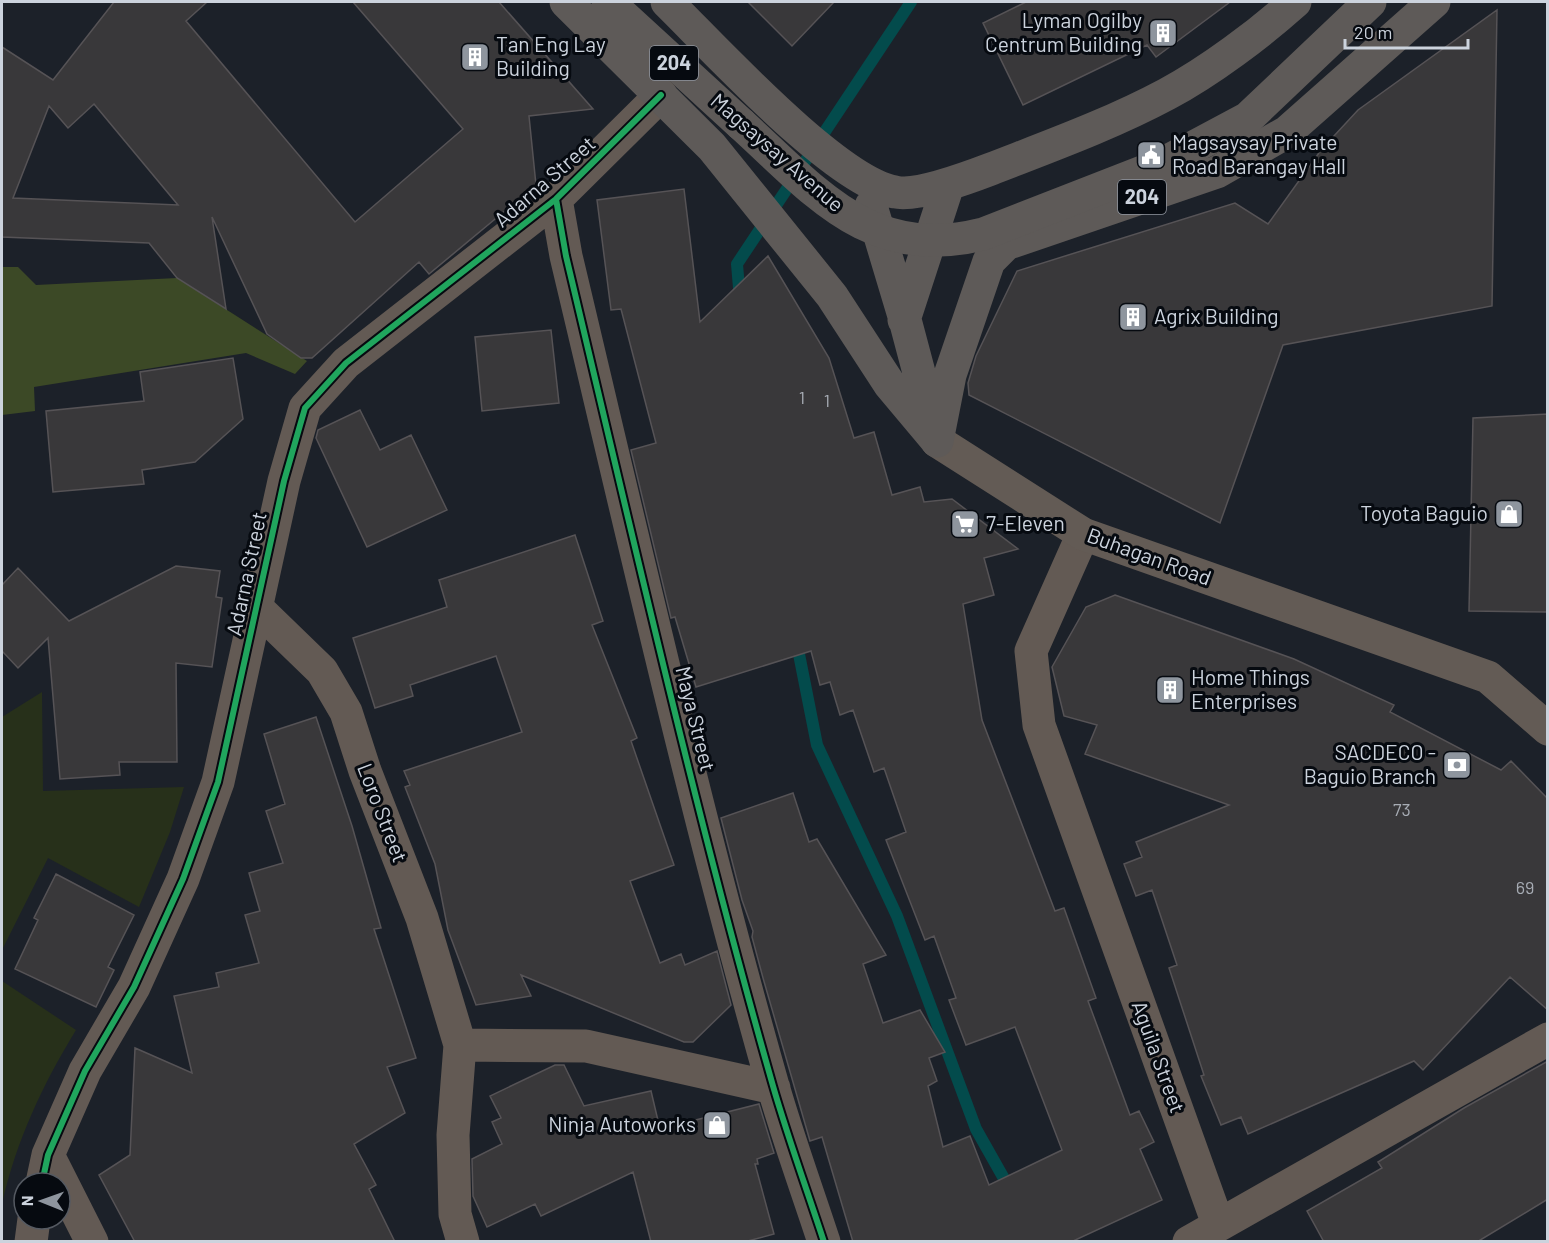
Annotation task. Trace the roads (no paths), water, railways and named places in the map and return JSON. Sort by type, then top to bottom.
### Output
[{"type":"highway","name":"204","points":[[566,2],[661,95],[716,153]]},
{"type":"highway","name":"Magsaysay Avenue","points":[[608,2],[815,192],[871,229],[890,236],[936,242],[984,234],[1150,170],[1248,118],[1370,2]]},
{"type":"highway","name":"Magsaysay Avenue","points":[[667,2],[747,81],[837,162],[864,180],[896,193],[948,185],[1072,138],[1168,94],[1264,30],[1295,2]]},
{"type":"highway","name":"204","points":[[937,441],[950,375],[989,261],[1006,244],[1217,172],[1287,132],[1434,2]]},
{"type":"highway","points":[[716,153],[745,139],[752,124],[753,108],[747,81]]},
{"type":"highway","name":"Buhagan Road","points":[[716,153],[832,296],[890,386],[937,441]]},
{"type":"highway","points":[[864,180],[904,316],[937,441]]},
{"type":"highway","points":[[890,386],[904,316],[948,185]]},
{"type":"main road","name":"Buhagan Road","points":[[937,441],[1083,534],[1488,677],[1548,729]]},
{"type":"street","name":"Adarna Street","points":[[45,1169],[85,1071],[134,987],[183,879],[218,782],[284,481],[305,408],[346,363],[556,199],[661,95]]},
{"type":"street","name":"Maya Street","points":[[556,199],[566,256],[666,670],[774,1088],[824,1242]]},
{"type":"street","name":"Aguila Street","points":[[1083,534],[1031,651],[1039,725],[1218,1224]]},
{"type":"street","name":"Loro Street","points":[[257,608],[322,671],[346,712],[365,771],[422,918],[460,1045],[453,1135],[455,1214],[463,1242]]},
{"type":"street","points":[[1189,1242],[1548,1039]]},
{"type":"street","points":[[460,1045],[586,1046],[774,1088]]},
{"type":"street","points":[[45,1169],[92,1242]]},
{"type":"waterway","points":[[740,300],[737,264],[911,2]]},
{"type":"waterway","points":[[796,639],[817,745],[897,916],[976,1129],[1011,1191]]},
{"type":"place","name":"Lyman Ogilby Centrum Building","points":[[1163,33]]},
{"type":"place","name":"Tan Eng Lay Building","points":[[475,57]]},
{"type":"place","name":"Magsaysay Private Road Barangay Hall","points":[[1151,155]]},
{"type":"place","name":"Agrix Building","points":[[1133,317]]},
{"type":"place","name":"Toyota Baguio","points":[[1509,514]]},
{"type":"place","name":"7-Eleven","points":[[965,524]]},
{"type":"place","name":"Home Things Enterprises","points":[[1170,690]]},
{"type":"place","name":"SACDECO - Baguio Branch","points":[[1457,765]]},
{"type":"place","name":"Ninja Autoworks","points":[[717,1125]]}]
